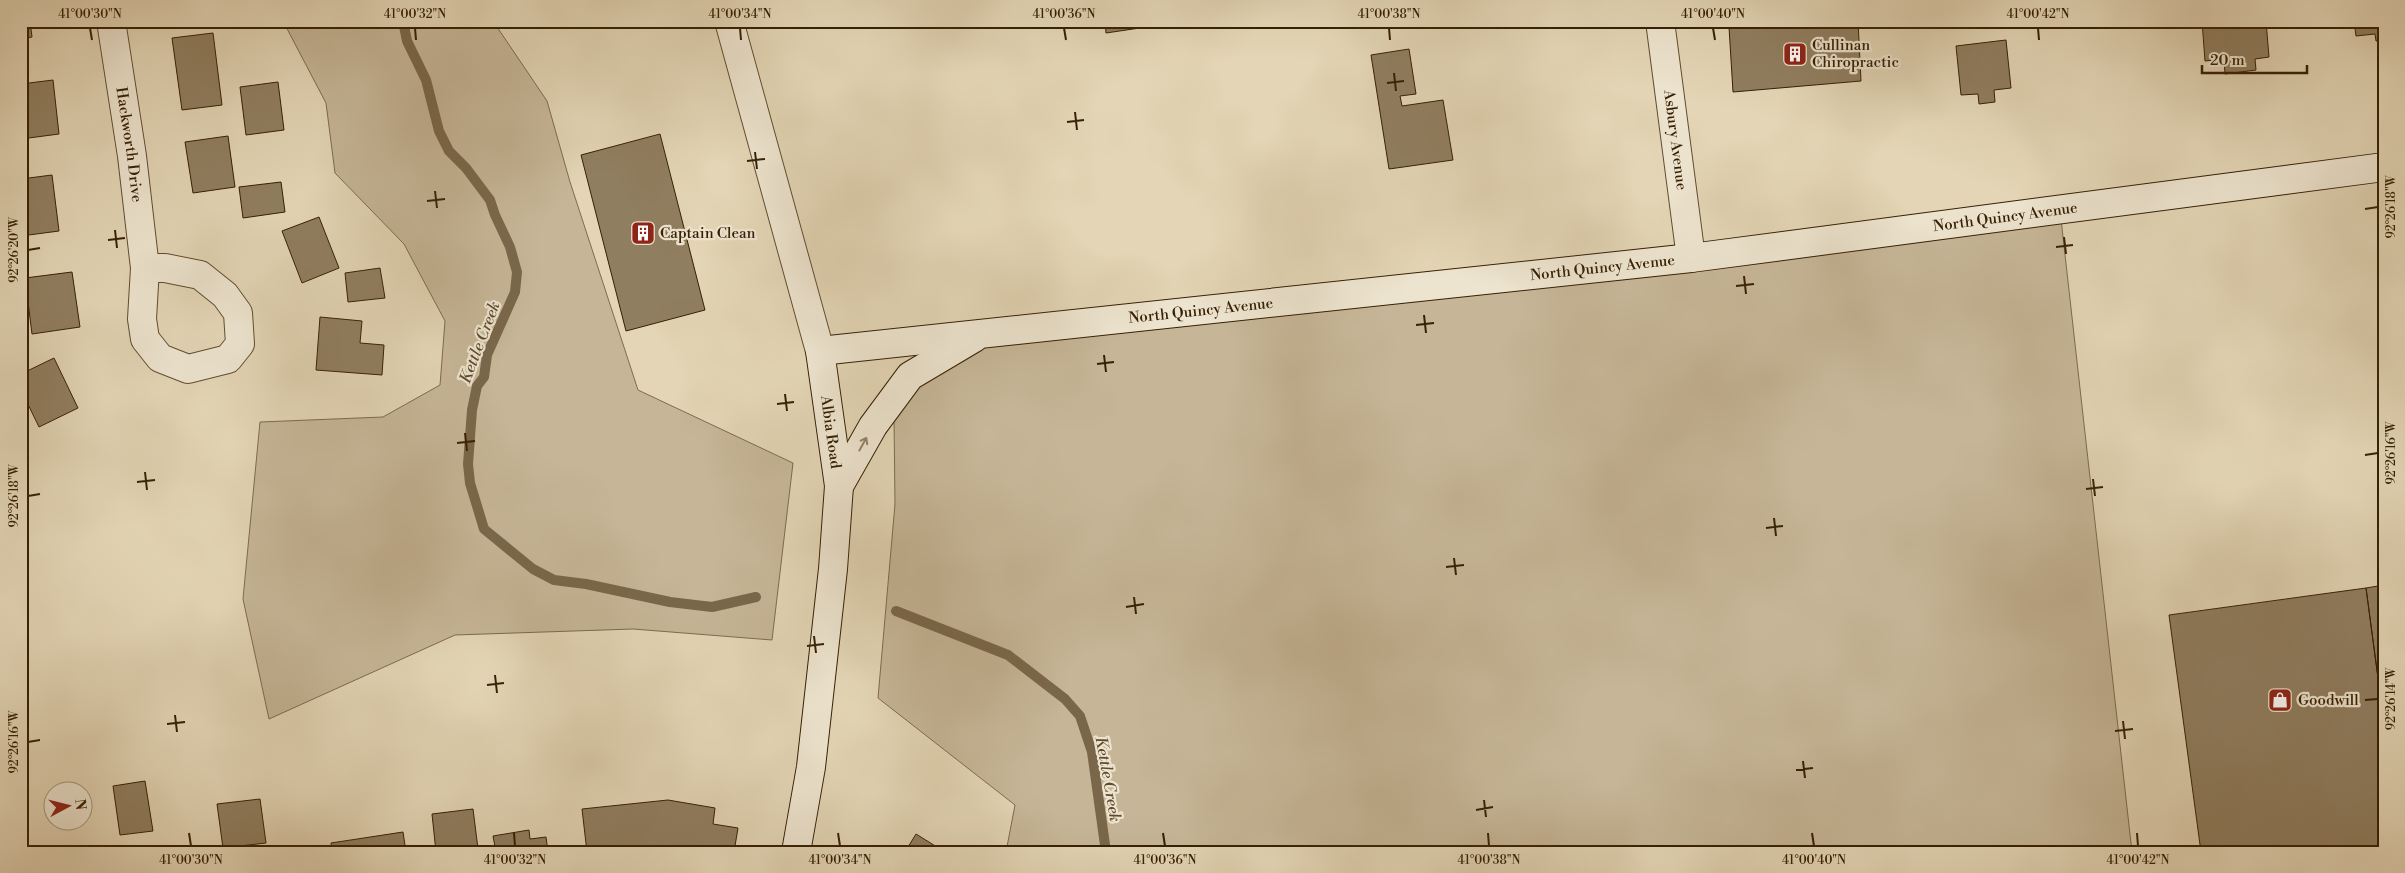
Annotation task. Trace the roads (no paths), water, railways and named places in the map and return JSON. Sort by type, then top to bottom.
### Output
[{"type":"main road","name":"Hackworth Drive","points":[[111,21],[132,156],[145,268]]},
{"type":"main road","name":"Albia Road","points":[[729,21],[820,351],[839,486],[832,578],[811,767],[796,852]]},
{"type":"main road","name":"Asbury Avenue","points":[[1660,21],[1691,258]]},
{"type":"main road","name":"North Quincy Avenue","points":[[820,351],[1691,258],[2384,167]]},
{"type":"main road","points":[[839,486],[873,426],[910,376],[982,333]]},
{"type":"waterway","name":"Kettle Creek","points":[[403,21],[407,41],[426,80],[439,131],[449,151],[466,168],[490,200],[510,247],[517,272],[515,292],[487,355],[484,377],[477,386],[472,410],[468,464],[470,483],[484,529],[533,569],[554,580],[586,584],[670,602],[712,607],[756,597]]},
{"type":"waterway","name":"Kettle Creek","points":[[896,611],[1008,655],[1065,699],[1080,716],[1092,752],[1106,852]]},
{"type":"place","name":"Cullinan Chiropractic","points":[[1795,54]]},
{"type":"place","name":"Captain Clean","points":[[643,233]]},
{"type":"place","name":"Goodwill","points":[[2280,700]]}]
